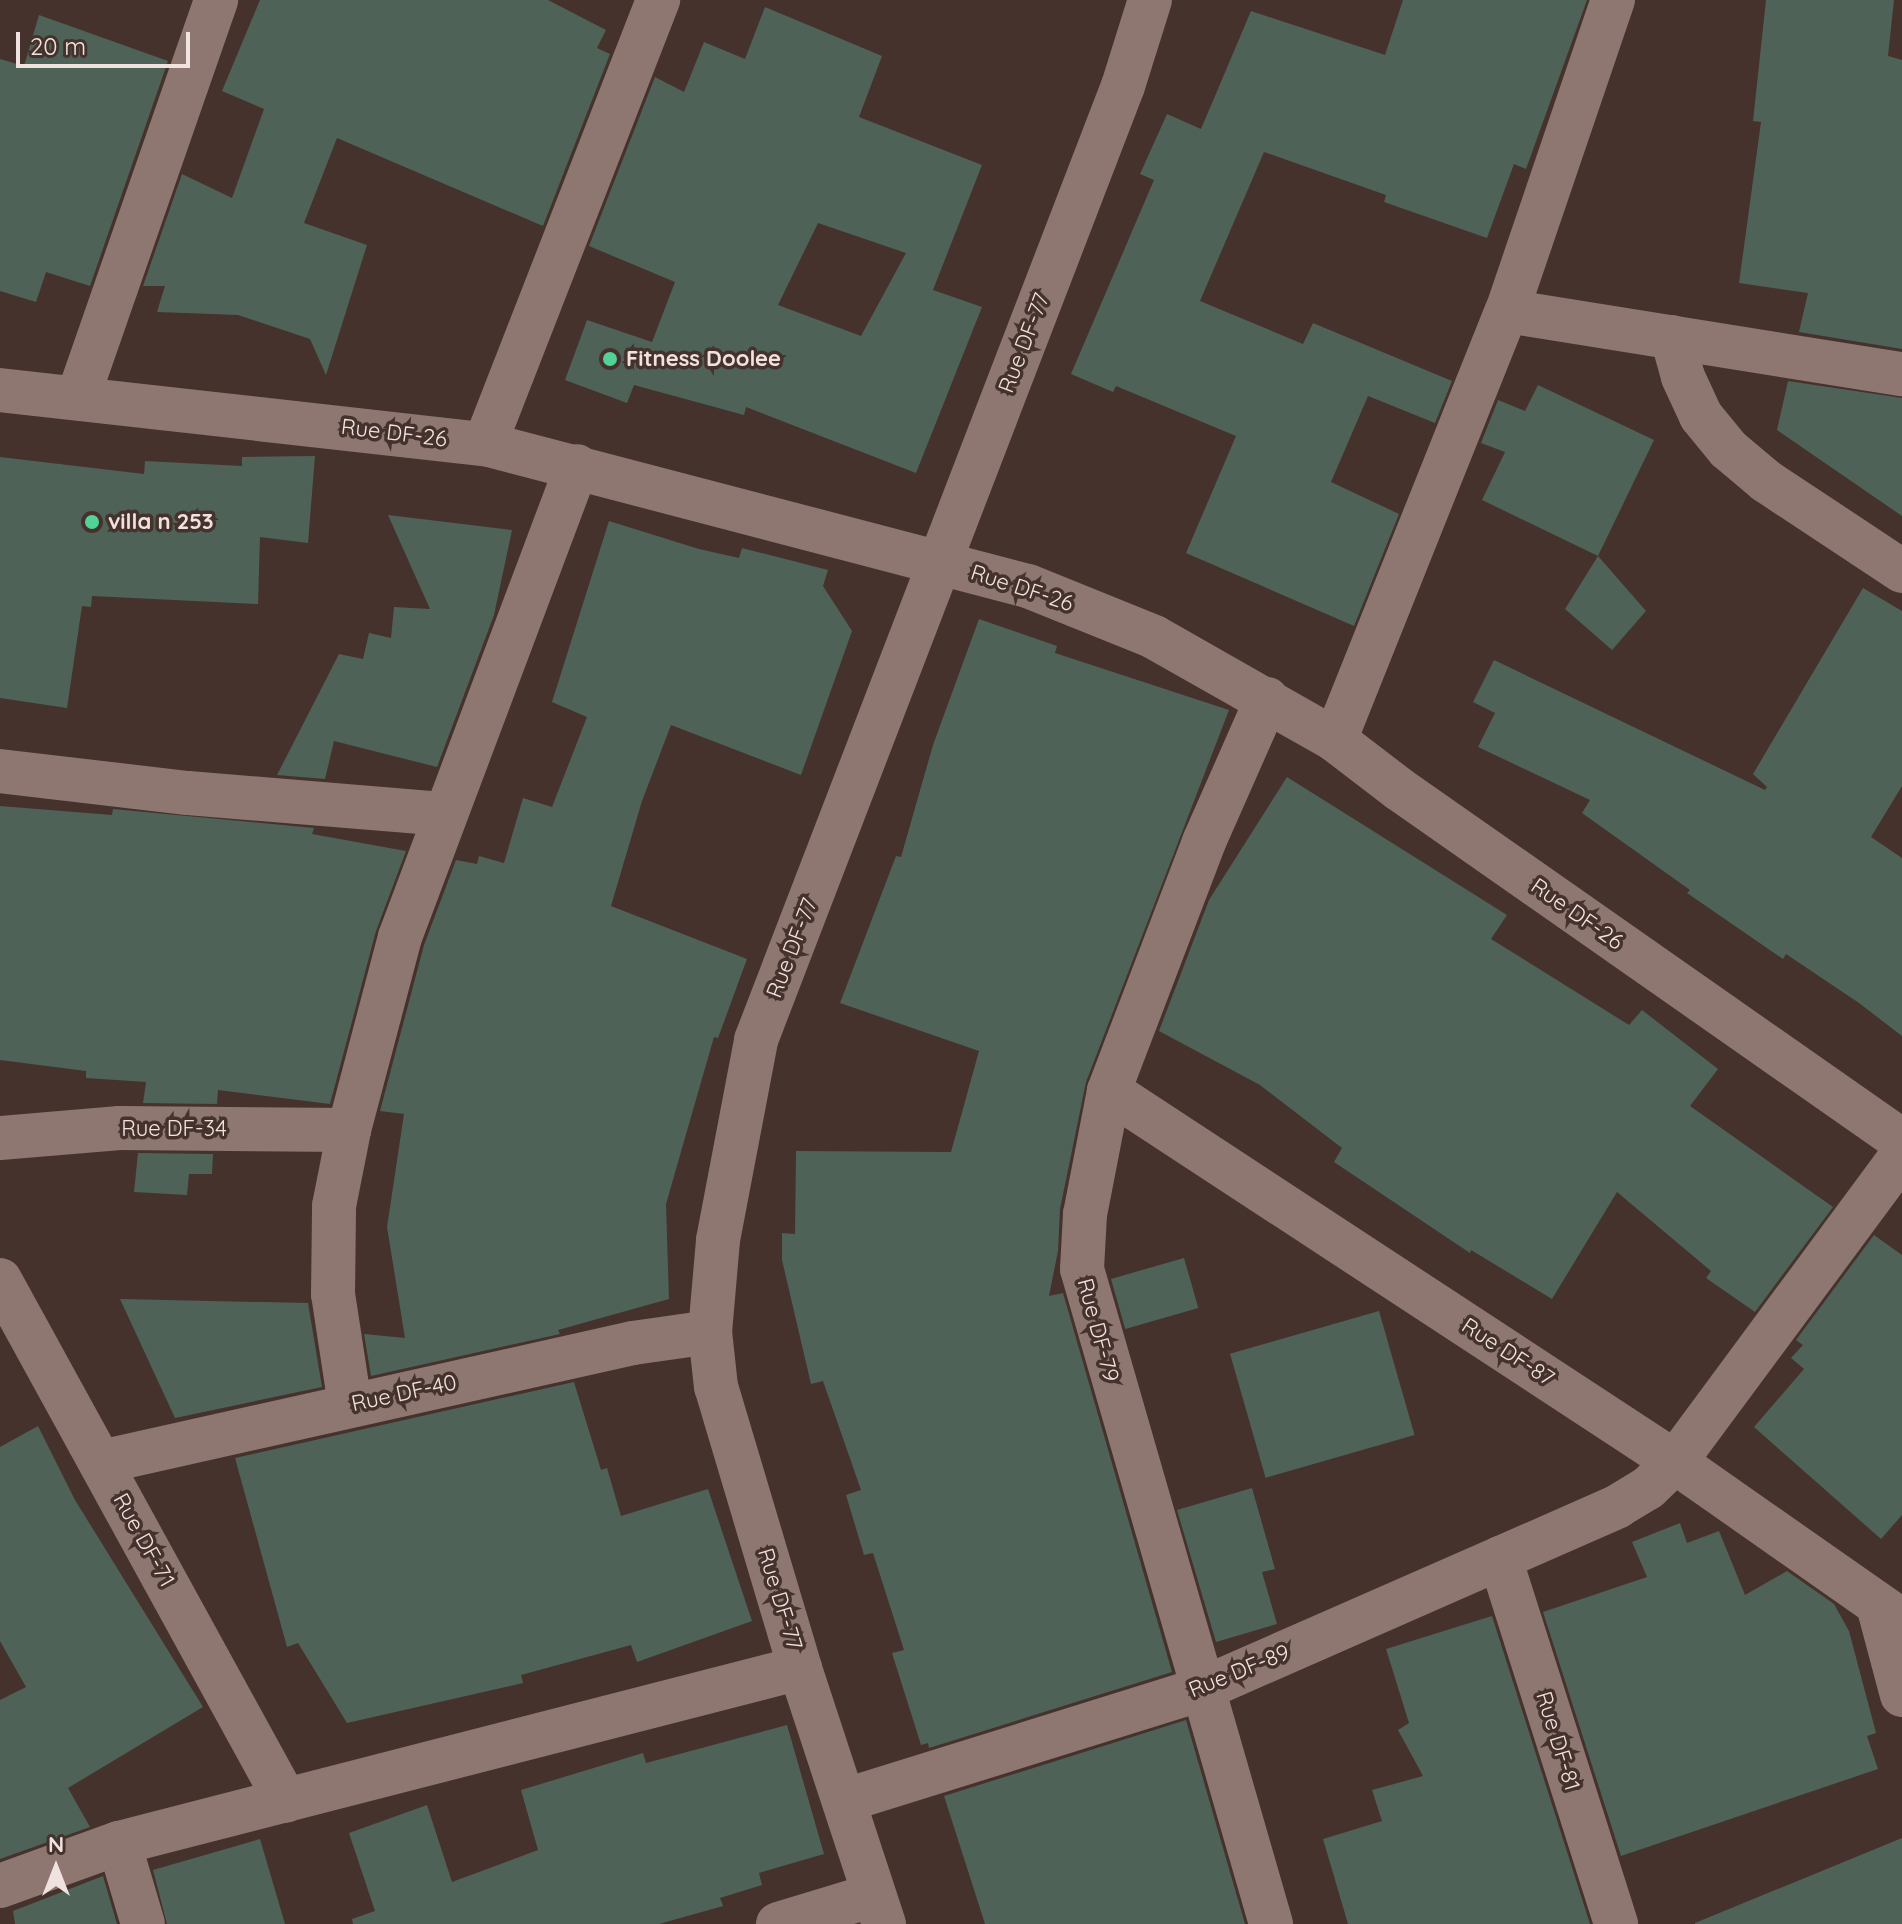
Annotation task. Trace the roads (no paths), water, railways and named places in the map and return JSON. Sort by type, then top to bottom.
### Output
[{"type":"street","points":[[78,397],[216,0]]},
{"type":"street","points":[[485,444],[658,0]]},
{"type":"street","name":"Rue DF-77","points":[[879,1910],[846,1800],[800,1668],[716,1387],[710,1332],[720,1227],[756,1040],[1123,86],[1150,0]]},
{"type":"street","points":[[1335,740],[1507,311],[1613,0]]},
{"type":"street","points":[[1507,311],[1902,374]]},
{"type":"street","points":[[1672,337],[1683,377],[1701,416],[1728,449],[1766,481],[1902,571]]},
{"type":"street","name":"Rue DF-26","points":[[0,390],[485,444],[1028,586],[1154,637],[1335,740],[1411,799],[1902,1141]]},
{"type":"street","points":[[350,1405],[333,1294],[334,1206],[349,1130],[400,937],[577,466]]},
{"type":"street","name":"Rue DF-79","points":[[1267,699],[1204,842],[1109,1091],[1085,1214],[1082,1269],[1271,1924]]},
{"type":"street","points":[[0,771],[188,793],[445,814]]},
{"type":"street","name":"Rue DF-87","points":[[1109,1091],[1675,1462],[1890,1613]]},
{"type":"street","name":"Rue DF-34","points":[[0,1138],[120,1128],[349,1130]]},
{"type":"street","name":"Rue DF-89","points":[[846,1800],[1202,1689],[1618,1506],[1648,1488],[1675,1462],[1902,1155]]},
{"type":"street","name":"Rue DF-71","points":[[0,1280],[286,1801]]},
{"type":"street","name":"Rue DF-40","points":[[101,1462],[633,1343],[710,1332]]},
{"type":"street","name":"Rue DF-81","points":[[1500,1558],[1616,1924]]},
{"type":"street","points":[[1890,1613],[1902,1695]]},
{"type":"street","points":[[0,1886],[119,1843],[800,1668]]},
{"type":"street","points":[[119,1843],[143,1924]]},
{"type":"street","points":[[778,1924],[879,1910]]},
{"type":"place","name":"Fitness Doolee","points":[[610,359]]},
{"type":"place","name":"villa n 253","points":[[92,522]]}]
